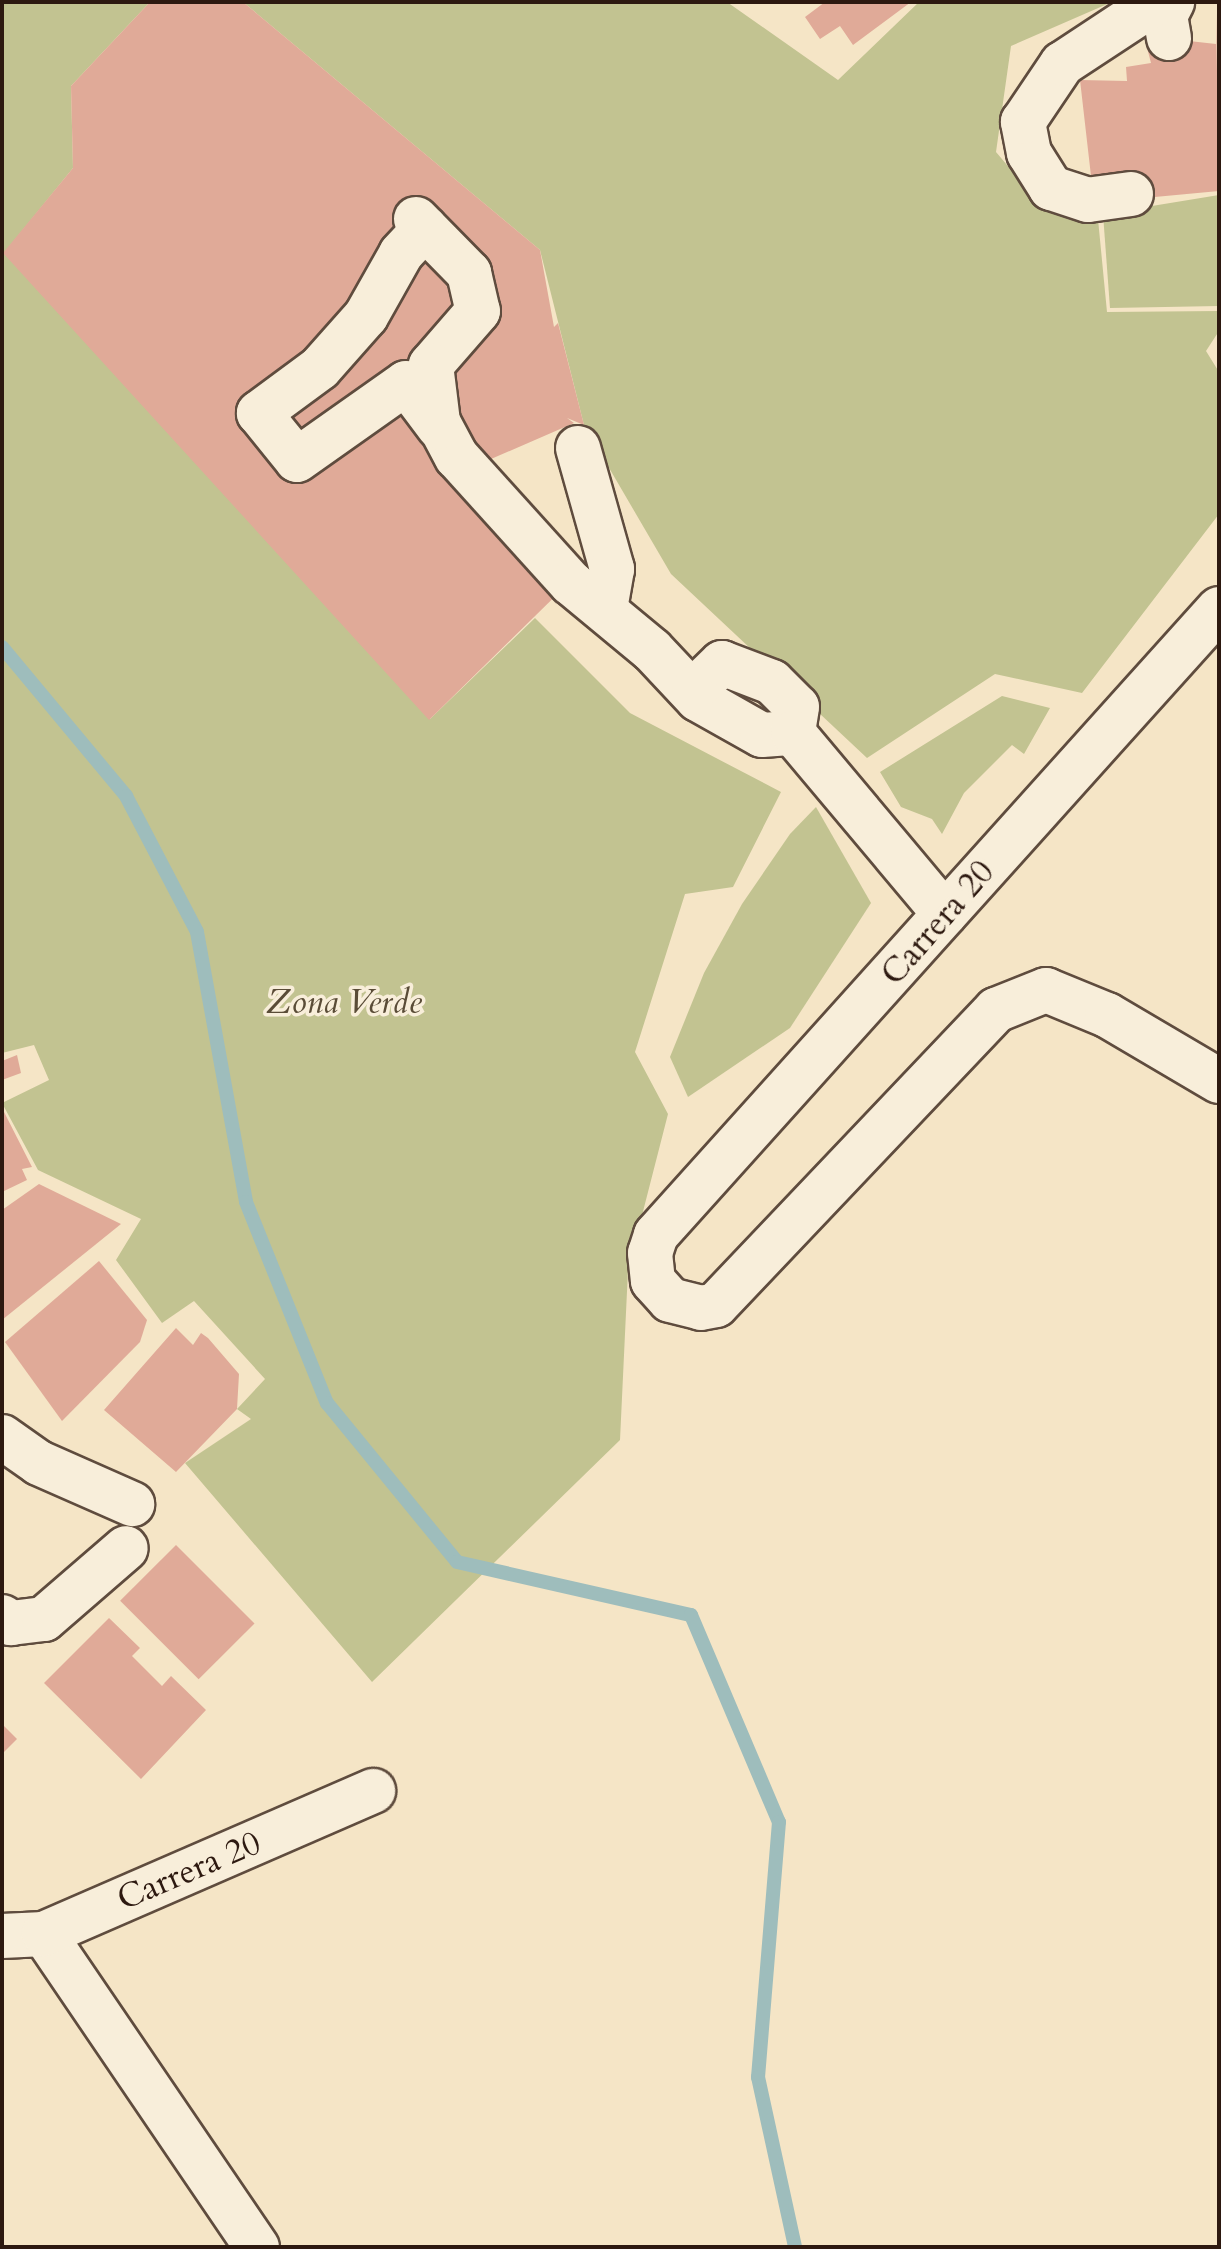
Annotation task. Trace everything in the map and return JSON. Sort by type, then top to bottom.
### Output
[{"type":"street","points":[[1131,194],[1088,200],[1051,188],[1029,153],[1023,122],[1062,64],[1166,14]]},
{"type":"street","points":[[445,435],[433,398],[431,365],[478,311],[469,273],[420,224],[366,316],[320,368],[259,413],[297,460],[406,383],[445,435],[457,457],[571,583],[605,609],[694,690],[722,663],[772,682],[797,707],[793,733],[945,914]]},
{"type":"street","points":[[578,448],[612,569],[605,609]]},
{"type":"street","name":"Carrera 20","points":[[1219,609],[656,1235],[650,1253],[653,1281],[670,1300],[701,1308],[716,1305],[736,1290],[996,1010],[1046,990],[1107,1015],[1219,1081]]},
{"type":"street","points":[[2,1437],[39,1463],[132,1504]]},
{"type":"street","points":[[2,1617],[11,1623],[44,1619],[126,1548]]},
{"type":"street","name":"Carrera 20","points":[[23,1935],[373,1791]]},
{"type":"street","points":[[23,1935],[257,2247]]},
{"type":"green space","name":"Zona Verde","points":[[2,2],[150,2],[71,86],[73,168],[4,253],[430,719],[535,618],[630,713],[781,792],[733,887],[685,894],[635,1052],[668,1114],[628,1270],[620,1440],[372,1682],[185,1463],[251,1419],[237,1409],[265,1379],[194,1301],[162,1323],[116,1260],[141,1219],[38,1170],[2,1103],[49,1080],[34,1045],[2,1053]]},
{"type":"green space","points":[[243,2],[727,2],[838,80],[919,2],[1112,2],[1011,46],[996,152],[1041,205],[1098,219],[1107,312],[1219,311],[1219,331],[1206,351],[1219,372],[1219,514],[1082,693],[995,674],[867,758],[671,574],[584,425],[540,250]]},
{"type":"green space","points":[[1219,195],[1219,306],[1110,308],[1103,214]]},
{"type":"green space","points":[[1002,696],[1050,708],[1024,754],[1012,745],[964,793],[942,834],[932,819],[901,807],[880,772]]},
{"type":"green space","points":[[816,807],[871,903],[790,1028],[688,1097],[670,1057],[704,973],[742,904],[790,834]]},
{"type":"building","points":[[150,2],[243,2],[540,250],[554,327],[558,323],[584,425],[567,418],[574,423],[491,459],[584,568],[429,720],[3,253],[73,168],[71,86]]},
{"type":"building","points":[[825,2],[911,2],[853,45],[840,26],[820,39],[805,17]]},
{"type":"building","points":[[1216,12],[1219,191],[1144,198],[1095,211],[1080,80],[1127,81],[1126,67],[1151,63],[1144,36],[1216,44]]},
{"type":"building","points":[[17,1055],[21,1073],[2,1080],[2,1061]]},
{"type":"building","points":[[2,1108],[32,1167],[22,1169],[27,1180],[2,1192]]},
{"type":"building","points":[[39,1184],[121,1224],[2,1320],[2,1210]]},
{"type":"building","points":[[99,1261],[147,1320],[140,1342],[62,1421],[5,1342]]},
{"type":"building","points":[[176,1328],[193,1345],[201,1333],[208,1338],[239,1374],[237,1409],[176,1472],[104,1410]]},
{"type":"building","points":[[176,1545],[254,1623],[199,1679],[120,1601]]},
{"type":"building","points":[[109,1618],[140,1648],[132,1656],[162,1686],[171,1676],[206,1710],[141,1779],[44,1683]]},
{"type":"building","points":[[2,1724],[17,1739],[2,1754]]},
{"type":"waterway","points":[[2,647],[126,796],[197,932],[246,1202],[327,1403],[457,1562],[691,1615],[779,1822],[758,2077],[795,2247]]}]
